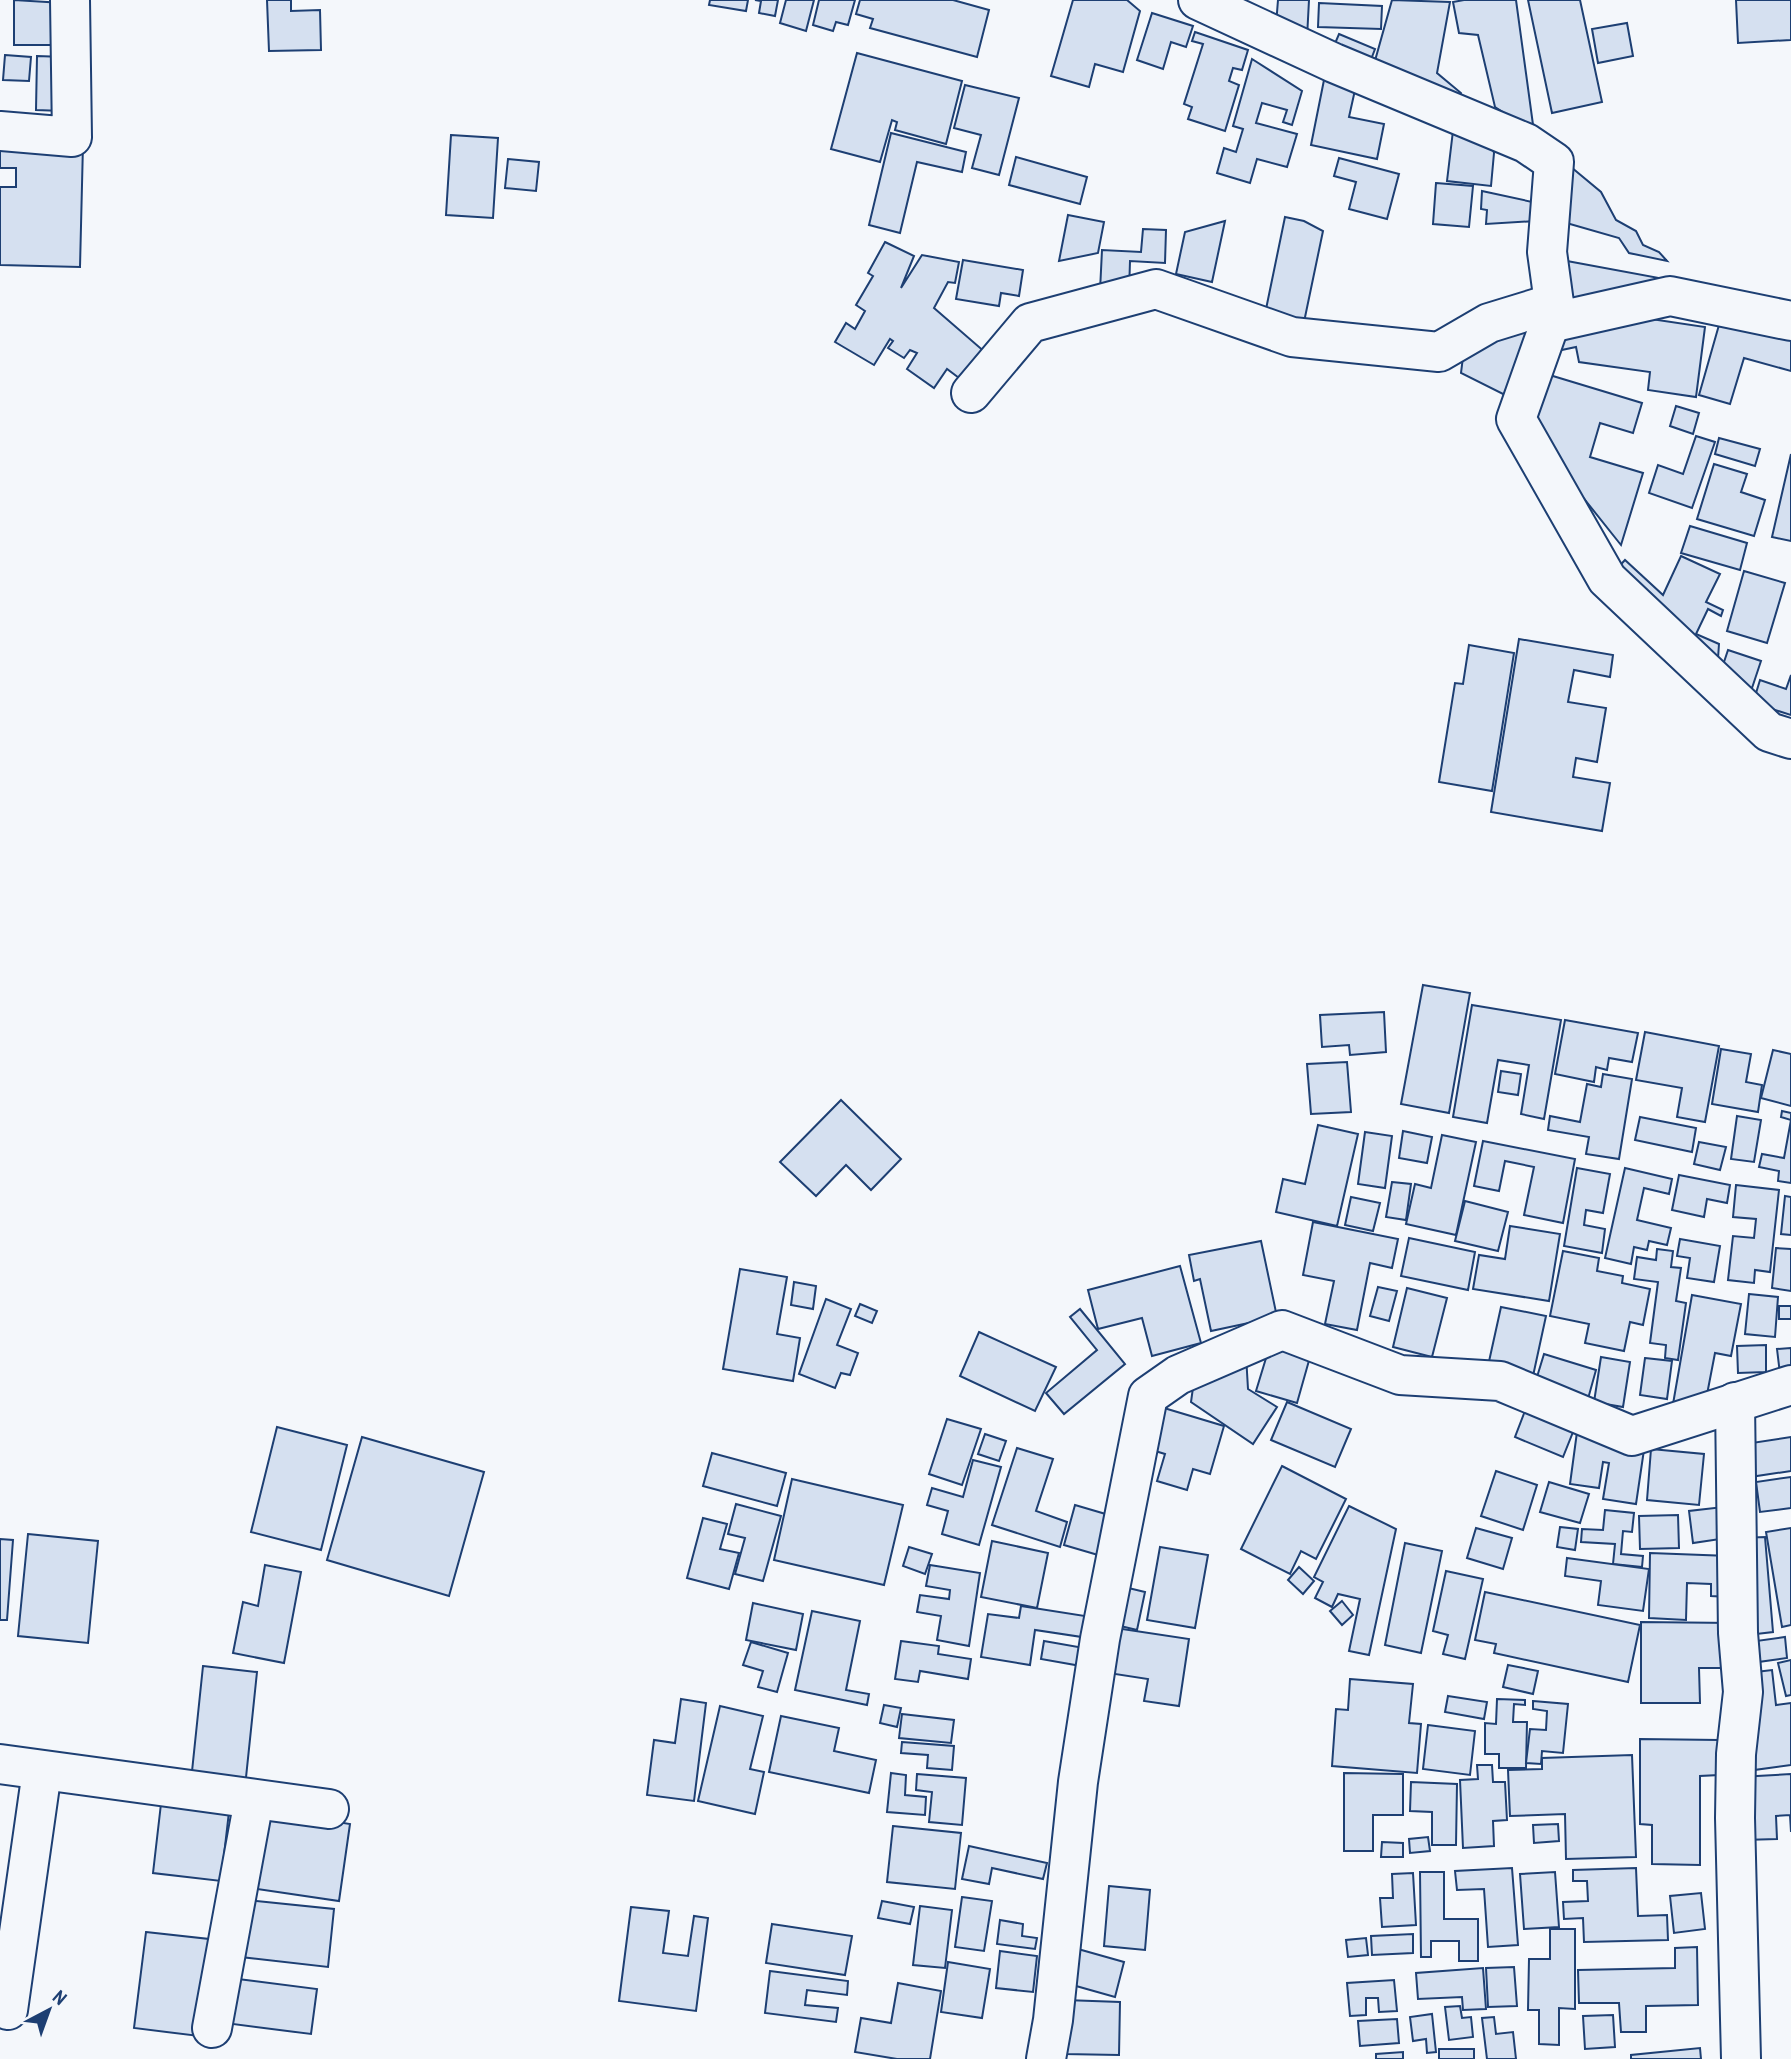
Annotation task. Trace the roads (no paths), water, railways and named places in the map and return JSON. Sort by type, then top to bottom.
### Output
[{"type":"street","points":[[0,131],[72,137],[70,0]]},
{"type":"street","points":[[1198,0],[1334,63],[1526,143],[1554,162],[1546,252],[1552,313],[1516,419],[1607,579],[1769,732],[1791,739]]},
{"type":"street","points":[[971,393],[1030,323],[1156,289],[1292,337],[1438,352],[1489,323],[1670,296],[1791,321]]},
{"type":"street","points":[[1046,2059],[1053,2020],[1078,1782],[1096,1665],[1148,1396],[1178,1375],[1282,1330],[1400,1375],[1500,1381],[1632,1436],[1791,1385]]},
{"type":"street","points":[[1735,1402],[1738,1633],[1743,1692],[1736,1754],[1735,1818],[1741,2059]]},
{"type":"street","points":[[0,1764],[329,1809]]},
{"type":"street","points":[[8,2010],[43,1772]]},
{"type":"street","points":[[212,2028],[254,1800]]}]
